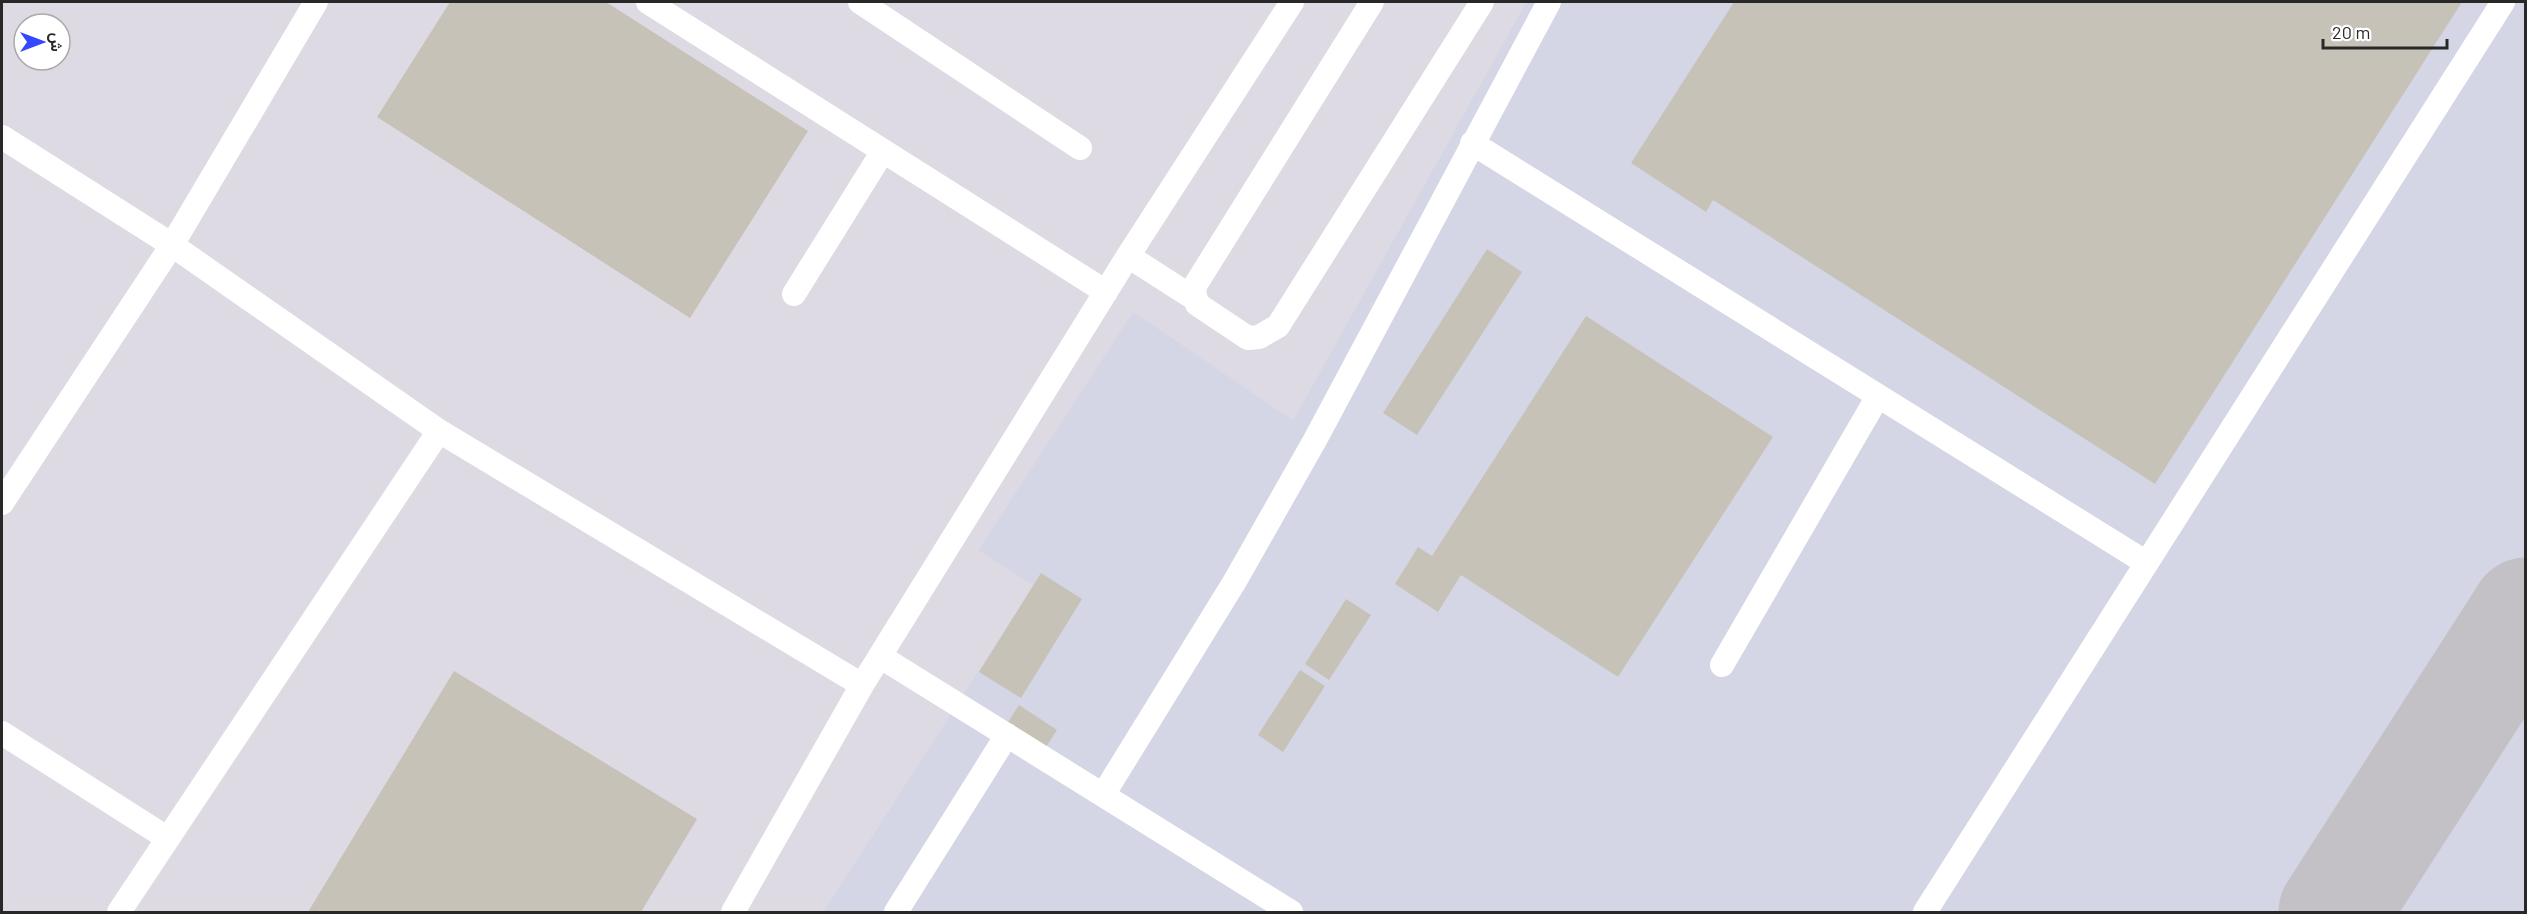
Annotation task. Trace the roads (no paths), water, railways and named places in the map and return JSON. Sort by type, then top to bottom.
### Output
[{"type":"lane","points":[[2,503],[172,245],[316,2]]},
{"type":"lane","points":[[648,2],[1106,292]]},
{"type":"lane","points":[[860,2],[1080,148]]},
{"type":"lane","points":[[733,912],[862,685],[1128,256],[1292,2]]},
{"type":"lane","points":[[1194,299],[1196,284],[1372,2]]},
{"type":"lane","points":[[1128,256],[1194,299],[1202,309],[1248,338],[1259,337],[1278,326],[1482,2]]},
{"type":"lane","points":[[1103,795],[1235,581],[1298,471],[1549,2]]},
{"type":"lane","points":[[1925,912],[2145,562],[2503,2]]},
{"type":"lane","points":[[2,137],[172,245],[439,431],[862,685]]},
{"type":"lane","points":[[1472,143],[2145,562]]},
{"type":"lane","points":[[794,294],[883,151]]},
{"type":"lane","points":[[1722,665],[1878,396]]},
{"type":"lane","points":[[119,912],[439,431]]},
{"type":"lane","points":[[881,657],[1291,912]]},
{"type":"lane","points":[[2,733],[167,838]]},
{"type":"lane","points":[[896,912],[1007,735]]}]
